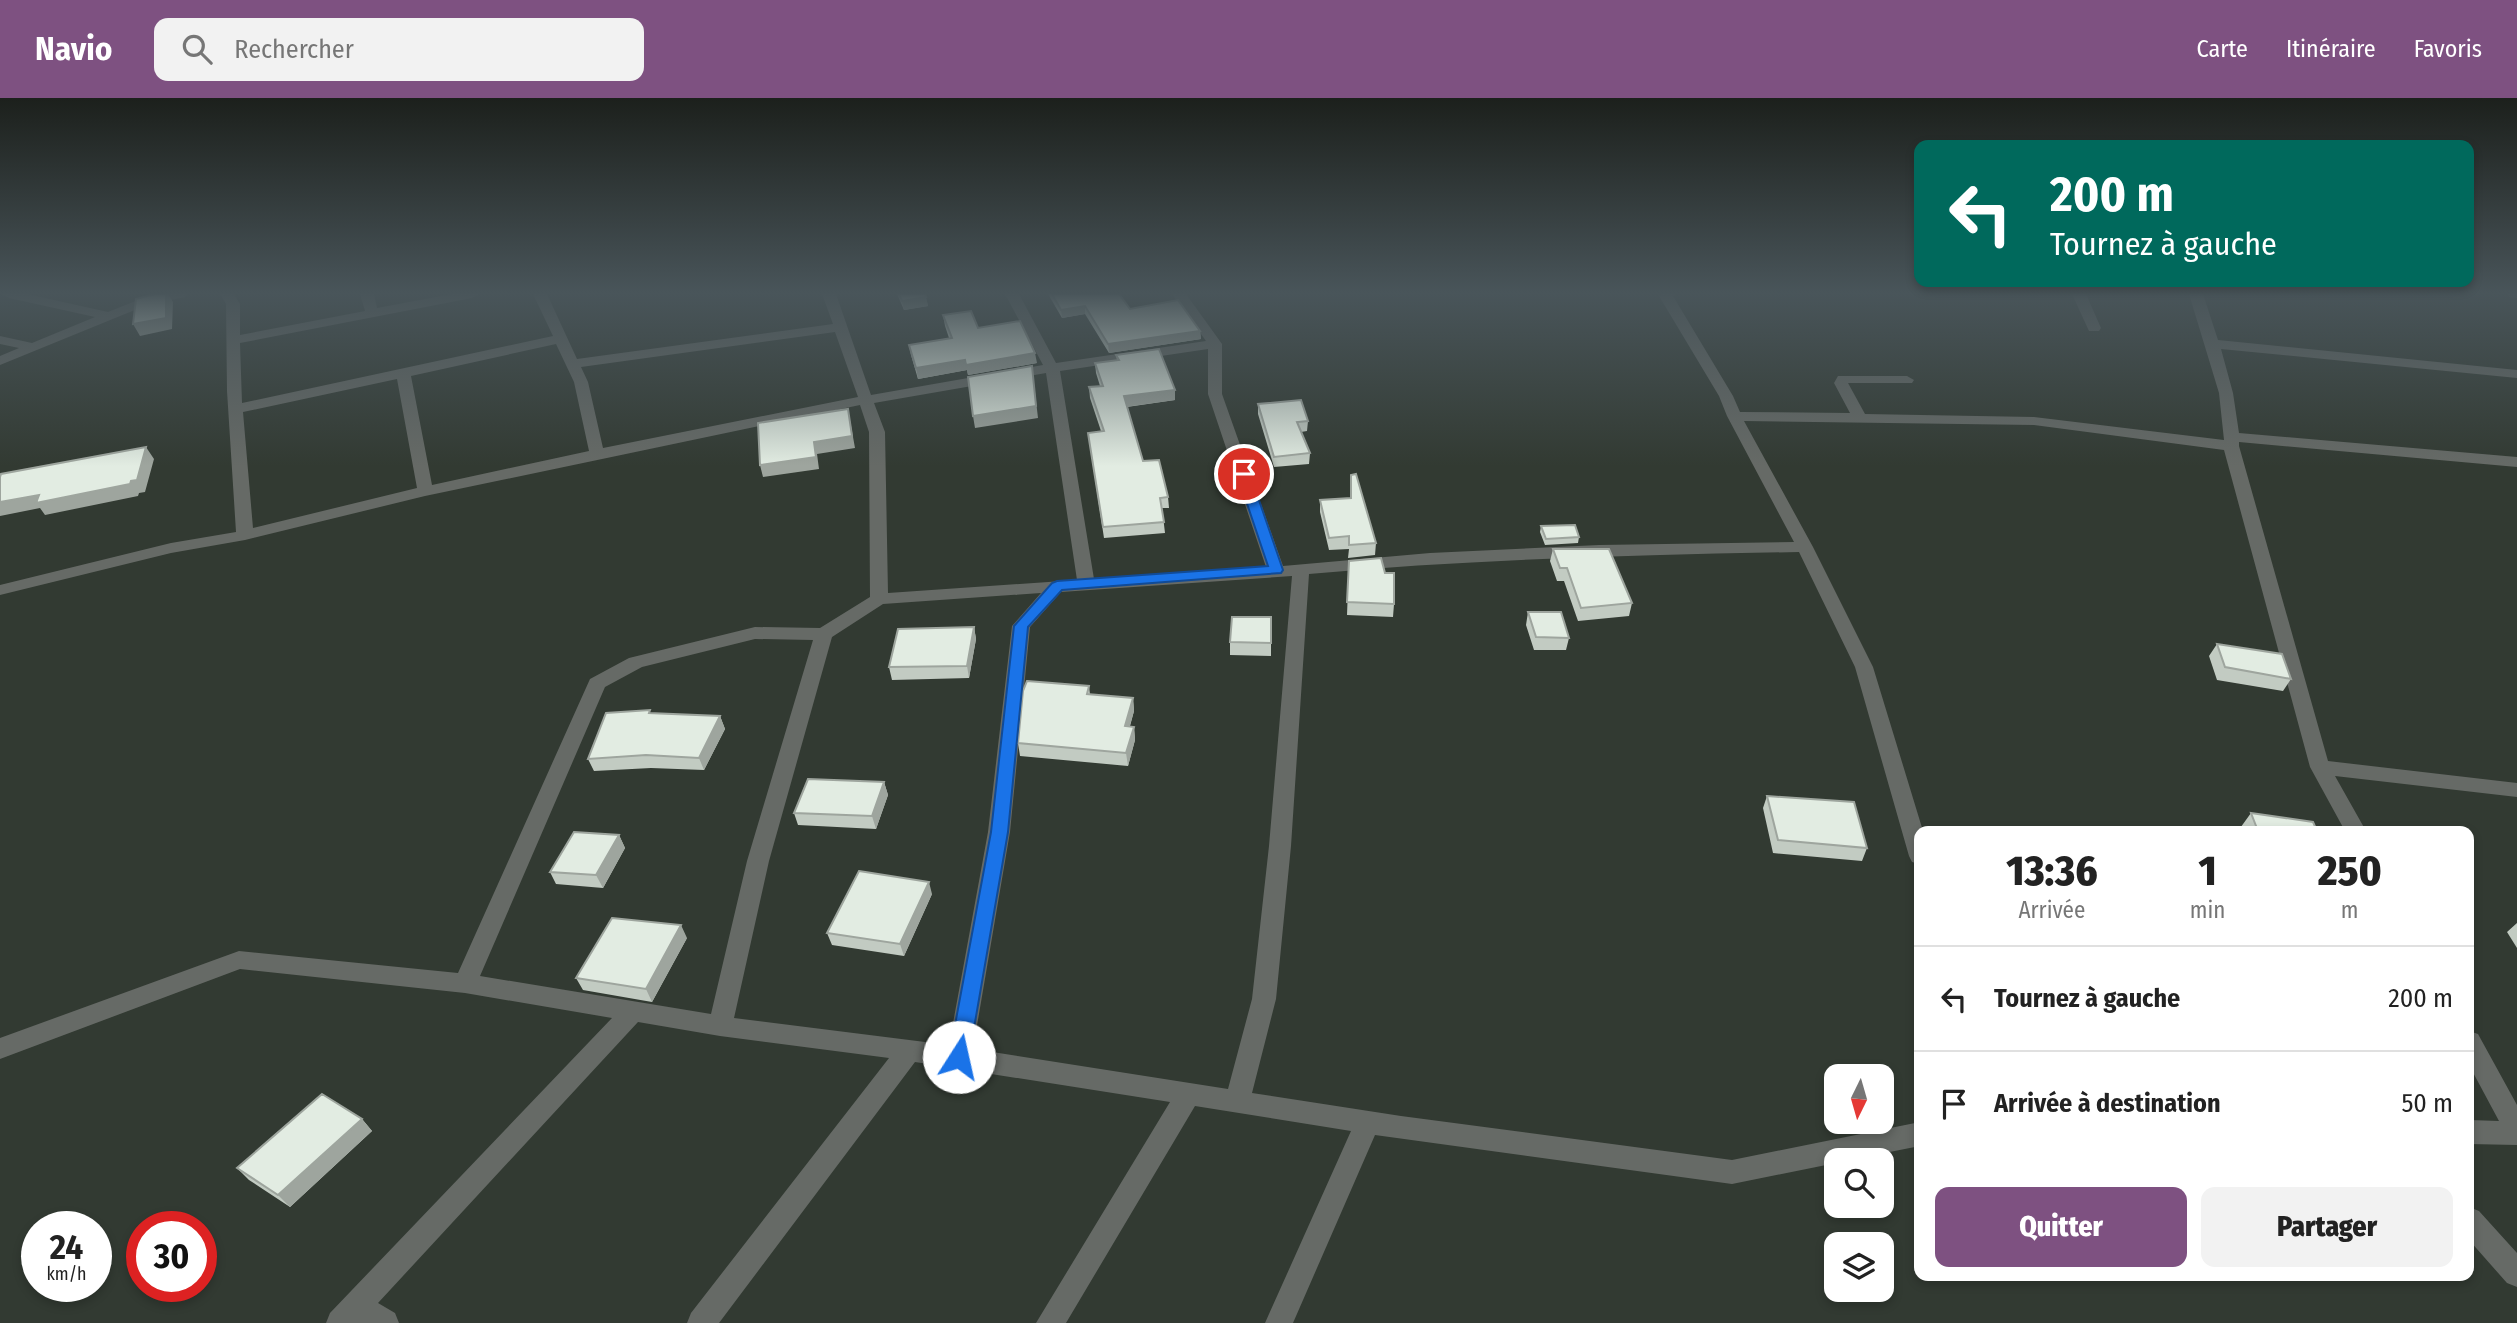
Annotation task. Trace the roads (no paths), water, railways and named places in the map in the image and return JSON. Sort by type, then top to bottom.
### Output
[{"type":"street","points":[[0,361],[23,351]]},
{"type":"street","points":[[233,351],[245,535]]},
{"type":"street","points":[[236,409],[504,351]]},
{"type":"street","points":[[566,351],[581,382],[597,454]]},
{"type":"street","points":[[572,363],[661,351]]},
{"type":"street","points":[[850,351],[877,432],[878,599]]},
{"type":"street","points":[[1043,351],[1052,368],[1086,583]]},
{"type":"street","points":[[0,590],[171,548],[245,535],[425,491],[597,454],[865,400],[1166,351]]},
{"type":"street","points":[[1215,351],[1215,394],[1276,570]]},
{"type":"street","points":[[1699,351],[1726,396],[1734,416],[1805,547],[1864,667],[1914,836]]},
{"type":"street","points":[[2213,351],[2232,442],[2320,767],[2353,826]]},
{"type":"street","points":[[2284,351],[2517,374]]},
{"type":"street","points":[[403,373],[425,491]]},
{"type":"street","points":[[1859,416],[1848,399],[1843,379],[1907,380]]},
{"type":"street","points":[[1734,416],[2034,421],[2232,442],[2517,461]]},
{"type":"street","points":[[465,983],[597,683],[636,663],[755,633],[824,634],[878,599],[1368,563],[1599,550],[1805,547]]},
{"type":"street","points":[[1237,1102],[1264,999],[1280,846],[1301,570]]},
{"type":"street","points":[[959,1057],[999,832],[1021,626],[1057,586]]},
{"type":"street","points":[[720,1026],[758,861],[824,634]]},
{"type":"street","points":[[2320,767],[2517,790]]},
{"type":"street","points":[[0,1049],[239,960],[465,983],[720,1026],[959,1057],[1368,1123],[1732,1172],[1914,1135]]},
{"type":"street","points":[[348,1315],[632,1012]]},
{"type":"street","points":[[2474,1050],[2517,1131],[2474,1132]]},
{"type":"street","points":[[701,1323],[908,1052]]},
{"type":"street","points":[[1050,1323],[1189,1094]]},
{"type":"street","points":[[1279,1323],[1368,1123]]},
{"type":"street","points":[[2474,1226],[2517,1273]]},
{"type":"street","points":[[348,1315],[385,1323]]}]
